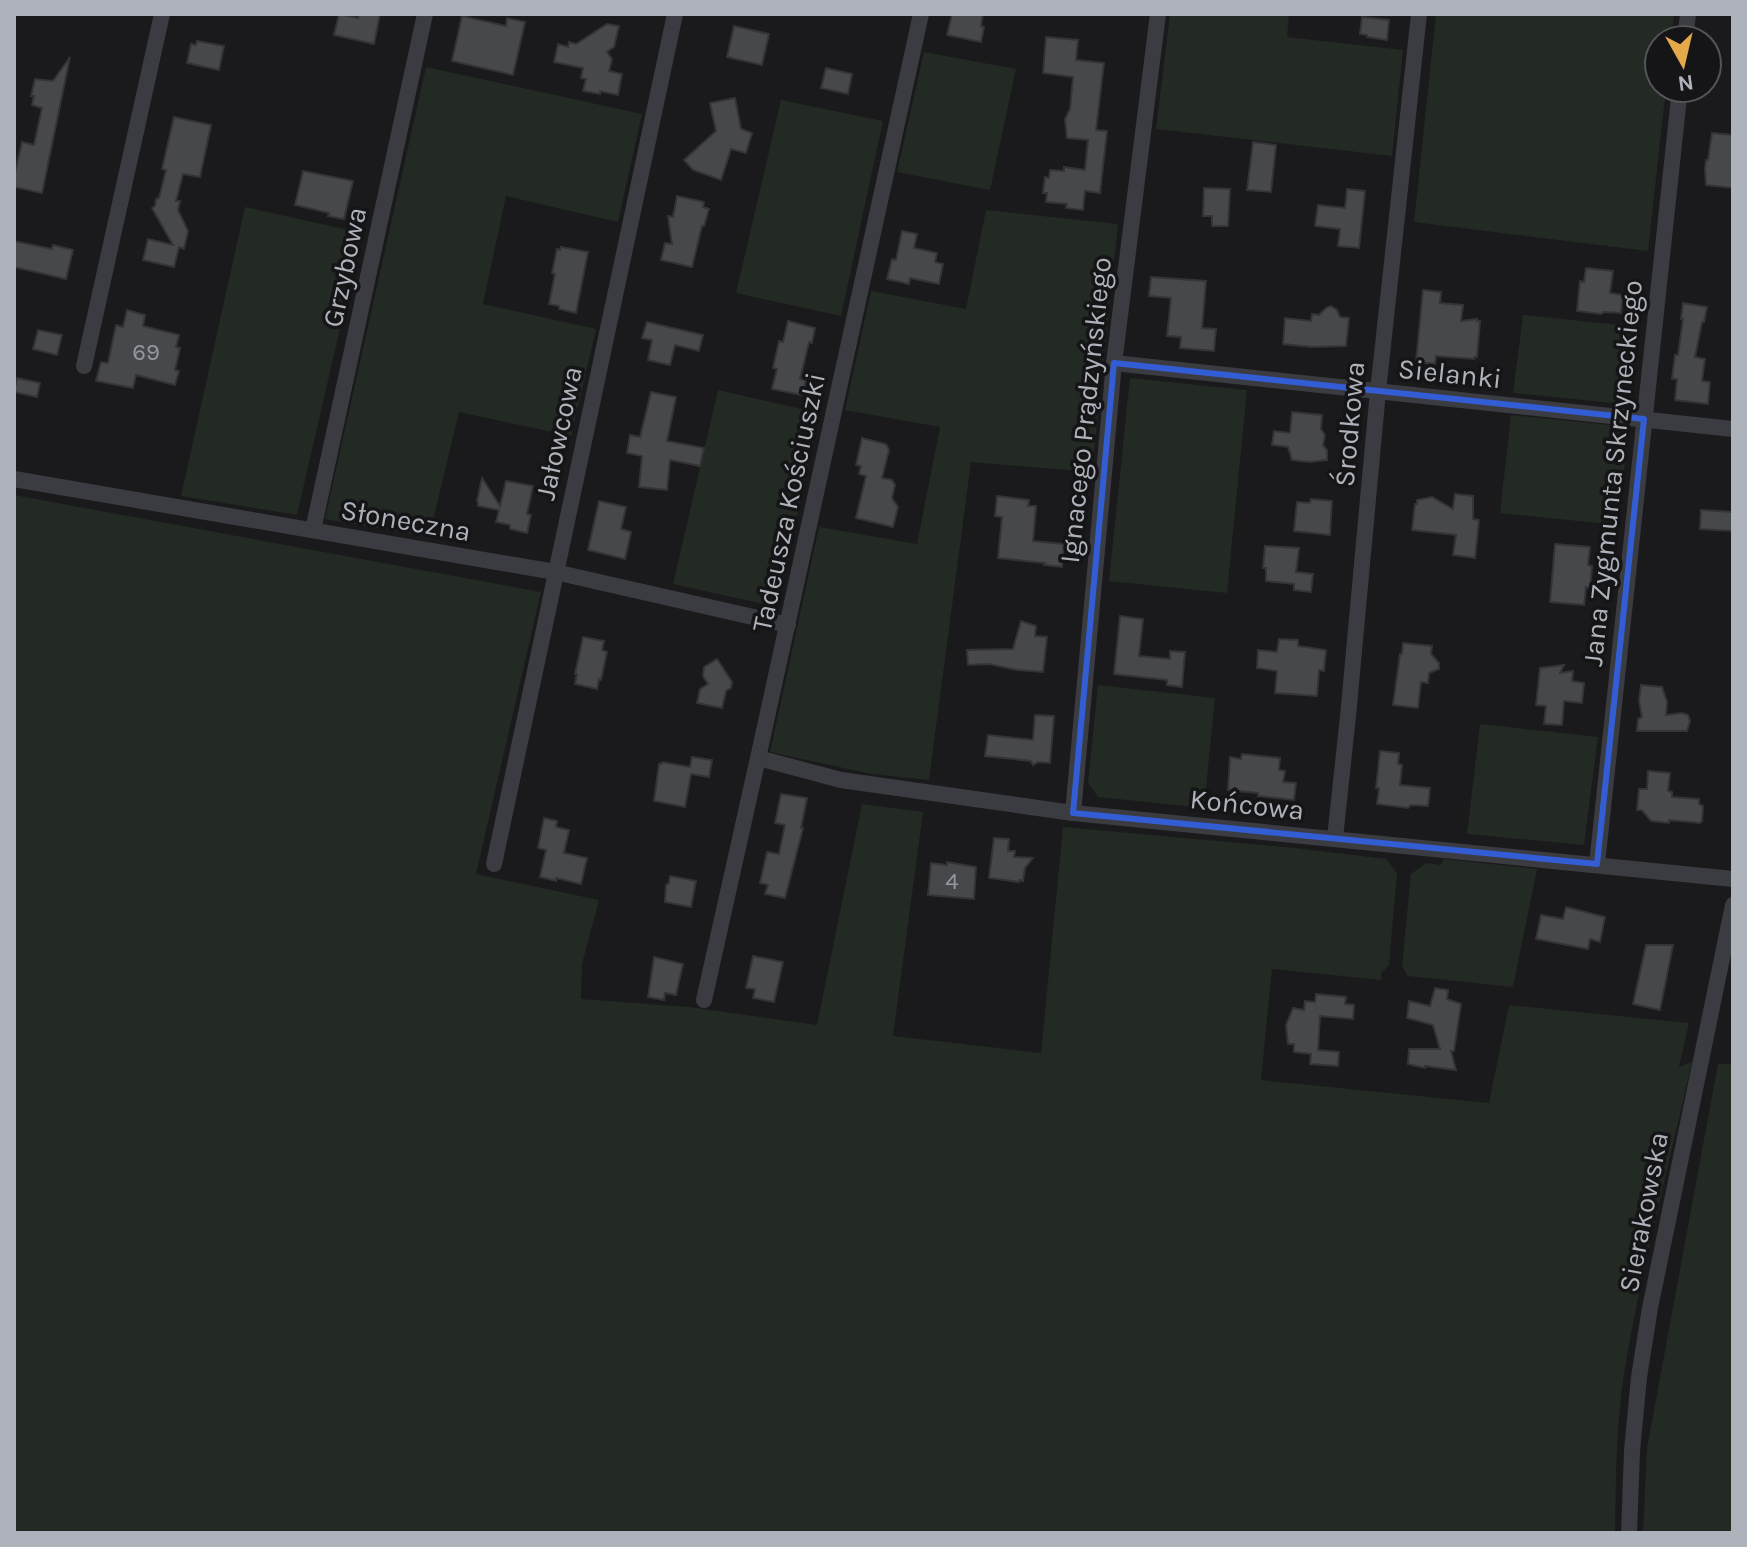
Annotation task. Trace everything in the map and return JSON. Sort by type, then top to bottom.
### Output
[{"type":"street","points":[[84,366],[162,14]]},
{"type":"street","name":"Grzybowa","points":[[313,530],[425,14]]},
{"type":"street","name":"Jałowcowa","points":[[494,864],[675,14]]},
{"type":"street","name":"Tadeusza Kościuszki","points":[[704,1000],[921,14]]},
{"type":"street","name":"Ignacego Prądzyńskiego","points":[[1073,813],[1114,363],[1158,14]]},
{"type":"street","name":"Środkowa","points":[[1335,838],[1378,391],[1419,14]]},
{"type":"street","name":"Jana Zygmunta Skrzyneckiego","points":[[1597,864],[1678,104]]},
{"type":"street","name":"Sielanki","points":[[1114,363],[1733,429]]},
{"type":"street","name":"Słoneczna","points":[[14,479],[555,572],[788,625]]},
{"type":"street","name":"Końcowa","points":[[758,758],[841,780],[1073,813],[1733,879]]},
{"type":"street","name":"Sierakowska","points":[[1629,1533],[1632,1451],[1648,1322],[1733,905]]},
{"type":"highlighted area","points":[[1114,363],[1644,419],[1597,864],[1073,813]]},
{"type":"shaded area","points":[[1170,14],[1289,14],[1287,37],[1403,50],[1392,156],[1156,129]]},
{"type":"shaded area","points":[[1436,14],[1674,14],[1673,24],[1643,24],[1643,104],[1664,104],[1648,251],[1414,222]]},
{"type":"shaded area","points":[[924,52],[1016,69],[990,190],[897,172]]},
{"type":"shaded area","points":[[426,67],[642,114],[618,222],[506,196],[483,304],[596,329],[571,436],[459,412],[429,537],[325,519]]},
{"type":"shaded area","points":[[781,100],[883,121],[841,316],[736,293]]},
{"type":"shaded area","points":[[245,207],[362,233],[297,515],[181,496]]},
{"type":"shaded area","points":[[986,210],[1118,224],[1092,472],[971,462],[929,780],[871,774],[770,752],[819,527],[917,544],[940,427],[845,410],[871,291],[966,309]]},
{"type":"shaded area","points":[[1523,315],[1639,327],[1631,405],[1513,393]]},
{"type":"shaded area","points":[[1130,378],[1247,390],[1227,593],[1109,581]]},
{"type":"shaded area","points":[[718,390],[819,413],[781,592],[764,604],[673,584]]},
{"type":"shaded area","points":[[1511,415],[1629,427],[1618,525],[1500,513]]},
{"type":"shaded area","points":[[14,495],[541,592],[476,874],[599,900],[582,964],[581,999],[689,1007],[817,1025],[862,804],[923,812],[893,1036],[1041,1053],[1063,827],[1386,859],[1397,873],[1389,965],[1381,973],[1381,980],[1272,969],[1261,1080],[1489,1103],[1509,1005],[1689,1023],[1679,1067],[1692,1062],[1647,1256],[1621,1394],[1615,1533],[14,1533]]},
{"type":"shaded area","points":[[1098,685],[1215,698],[1204,808],[1098,797],[1088,783]]},
{"type":"shaded area","points":[[1480,724],[1598,737],[1584,845],[1467,834]]},
{"type":"shaded area","points":[[1443,859],[1537,869],[1513,987],[1408,976],[1402,966],[1411,874],[1426,863],[1441,865]]},
{"type":"shaded area","points":[[1718,1064],[1733,1064],[1733,1533],[1643,1533],[1647,1448]]},
{"type":"building","points":[[339,14],[358,18],[359,14],[380,14],[374,44],[334,35]]},
{"type":"building","points":[[952,14],[983,14],[981,42],[947,35]]},
{"type":"building","points":[[462,16],[506,26],[507,18],[525,22],[513,75],[452,61]]},
{"type":"building","points":[[1362,17],[1389,20],[1387,40],[1360,34]]},
{"type":"building","points":[[607,24],[619,26],[614,47],[607,52],[612,59],[609,71],[622,74],[618,95],[583,91],[586,79],[581,78],[583,68],[554,62],[558,44],[568,47],[569,42],[576,44]]},
{"type":"building","points":[[734,26],[769,34],[762,65],[727,57]]},
{"type":"building","points":[[1046,37],[1078,40],[1076,60],[1104,63],[1096,130],[1107,131],[1100,193],[1085,191],[1083,210],[1066,208],[1067,204],[1046,202],[1047,193],[1043,193],[1045,177],[1049,178],[1050,170],[1064,171],[1064,167],[1085,170],[1088,140],[1067,138],[1065,119],[1070,109],[1073,77],[1043,73]]},
{"type":"building","points":[[197,41],[224,46],[219,70],[187,63],[191,44],[196,45]]},
{"type":"building","points":[[70,57],[42,193],[14,187],[22,142],[34,145],[42,108],[32,105],[35,79],[53,81]]},
{"type":"building","points":[[826,68],[852,74],[848,94],[821,88]]},
{"type":"building","points":[[735,98],[741,129],[752,133],[746,153],[731,149],[721,180],[693,170],[684,160],[716,131],[710,103]]},
{"type":"building","points":[[174,117],[211,125],[200,177],[183,174],[176,201],[180,201],[178,210],[188,231],[184,249],[179,247],[174,267],[143,260],[148,239],[173,245],[152,208],[159,198],[166,170],[162,169]]},
{"type":"building","points":[[1712,133],[1733,135],[1733,188],[1706,185],[1706,160]]},
{"type":"building","points":[[1253,142],[1276,145],[1271,192],[1247,190]]},
{"type":"building","points":[[303,171],[353,181],[344,219],[295,205]]},
{"type":"building","points":[[1204,188],[1230,189],[1228,226],[1212,226],[1212,216],[1203,216]]},
{"type":"building","points":[[1347,189],[1365,191],[1359,248],[1338,246],[1340,229],[1315,226],[1318,205],[1345,208]]},
{"type":"building","points":[[677,196],[704,202],[703,207],[709,209],[692,267],[661,260],[665,243],[672,244],[668,216],[673,217]]},
{"type":"building","points":[[902,231],[917,234],[914,248],[937,253],[935,262],[943,264],[939,284],[910,278],[909,284],[887,279],[892,259],[896,260]]},
{"type":"building","points":[[14,241],[73,250],[66,279],[14,267]]},
{"type":"building","points":[[557,249],[588,252],[576,313],[549,304]]},
{"type":"building","points":[[1586,268],[1613,271],[1610,293],[1623,295],[1621,313],[1577,311],[1580,281],[1584,282]]},
{"type":"building","points":[[1151,277],[1206,281],[1202,328],[1216,329],[1214,351],[1180,348],[1181,337],[1167,336],[1171,298],[1149,296]]},
{"type":"building","points":[[1423,290],[1441,292],[1440,303],[1463,305],[1461,321],[1480,321],[1477,357],[1436,356],[1435,364],[1416,362]]},
{"type":"building","points":[[1683,303],[1707,307],[1695,357],[1705,359],[1702,381],[1710,382],[1708,404],[1675,400],[1677,379],[1672,379],[1675,355],[1678,355]]},
{"type":"building","points":[[1331,306],[1340,317],[1349,318],[1346,346],[1283,344],[1285,318],[1311,321],[1312,314],[1319,315]]},
{"type":"building","points":[[127,310],[145,315],[143,326],[179,335],[176,347],[180,348],[175,370],[179,371],[175,385],[136,375],[133,388],[96,381],[101,362],[108,363],[116,325],[123,327]]},
{"type":"building","points":[[788,321],[815,328],[800,379],[806,380],[802,395],[772,389],[779,341],[783,342]]},
{"type":"building","points":[[647,322],[703,335],[699,351],[675,345],[670,365],[648,360],[652,340],[642,338]]},
{"type":"building","points":[[38,330],[62,335],[57,355],[33,349]]},
{"type":"building","points":[[17,378],[40,383],[37,397],[14,392]]},
{"type":"building","points":[[651,392],[676,397],[667,441],[704,448],[700,466],[670,460],[667,490],[639,487],[642,456],[627,453],[630,435],[640,437]]},
{"type":"building","points":[[1292,412],[1322,415],[1321,429],[1325,435],[1323,445],[1327,450],[1327,460],[1292,460],[1288,447],[1272,445],[1274,431],[1290,433]]},
{"type":"building","points":[[862,438],[886,444],[889,450],[882,478],[892,480],[895,485],[892,498],[898,507],[893,527],[856,518],[866,476],[859,474],[861,466],[856,465]]},
{"type":"building","points":[[482,478],[500,506],[506,481],[533,486],[527,514],[531,515],[527,533],[496,522],[499,510],[478,506]]},
{"type":"building","points":[[1455,494],[1473,496],[1473,519],[1479,520],[1475,558],[1453,555],[1456,535],[1412,530],[1417,500],[1432,497],[1453,509]]},
{"type":"building","points":[[997,496],[1029,500],[1028,506],[1036,506],[1033,541],[1064,544],[1062,567],[998,558],[1002,517],[995,516]]},
{"type":"building","points":[[1311,499],[1332,501],[1330,535],[1294,531],[1297,502],[1310,503]]},
{"type":"building","points":[[599,501],[626,507],[621,529],[631,532],[625,559],[588,550]]},
{"type":"building","points":[[1701,510],[1733,512],[1733,531],[1700,529]]},
{"type":"building","points":[[1555,544],[1590,547],[1590,588],[1586,587],[1584,605],[1550,602]]},
{"type":"building","points":[[1265,546],[1299,548],[1296,572],[1313,574],[1311,592],[1294,590],[1294,584],[1266,581],[1266,568],[1263,568]]},
{"type":"building","points":[[1120,616],[1143,619],[1139,656],[1170,659],[1170,651],[1185,652],[1182,687],[1167,685],[1167,680],[1114,674]]},
{"type":"building","points":[[1021,621],[1036,626],[1035,636],[1047,637],[1043,672],[989,664],[968,665],[967,650],[1013,649]]},
{"type":"building","points":[[583,637],[604,641],[602,650],[607,652],[597,689],[575,684]]},
{"type":"building","points":[[1279,639],[1298,640],[1298,646],[1326,650],[1324,671],[1319,670],[1317,696],[1275,693],[1277,671],[1257,668],[1258,650],[1277,652]]},
{"type":"building","points":[[1403,643],[1432,646],[1431,654],[1439,663],[1439,669],[1429,673],[1428,683],[1421,682],[1418,708],[1393,705]]},
{"type":"building","points":[[717,659],[732,682],[722,708],[697,703],[700,689],[708,684],[703,676],[704,667]]},
{"type":"building","points":[[1564,665],[1560,673],[1573,671],[1572,681],[1584,683],[1582,703],[1564,701],[1562,725],[1544,724],[1546,706],[1536,705],[1540,668]]},
{"type":"building","points":[[1641,685],[1662,687],[1667,702],[1666,715],[1688,715],[1687,731],[1637,731],[1638,719],[1642,717],[1639,701]]},
{"type":"building","points":[[1035,715],[1054,716],[1050,763],[1033,765],[1031,761],[985,756],[988,735],[1033,740]]},
{"type":"building","points":[[1380,751],[1399,753],[1398,764],[1402,765],[1400,785],[1430,788],[1428,806],[1411,805],[1408,808],[1377,804]]},
{"type":"building","points":[[1242,754],[1280,758],[1279,770],[1285,771],[1283,782],[1296,783],[1294,800],[1228,790],[1230,757],[1241,759]]},
{"type":"building","points":[[692,757],[712,760],[709,777],[691,774],[685,807],[654,801],[659,764],[690,767]]},
{"type":"building","points":[[1648,771],[1670,773],[1668,791],[1672,792],[1672,797],[1699,799],[1699,804],[1703,806],[1702,821],[1651,821],[1642,810],[1637,810],[1639,789],[1647,789]]},
{"type":"building","points":[[781,794],[807,798],[803,828],[785,898],[765,894],[768,885],[760,883],[767,852],[779,854],[785,825],[775,823]]},
{"type":"building","points":[[544,818],[557,821],[556,827],[569,830],[564,853],[587,858],[581,884],[540,877],[546,850],[538,848]]},
{"type":"building","points":[[994,838],[1009,839],[1008,851],[1015,851],[1014,857],[1033,858],[1025,868],[1023,881],[989,878]]},
{"type":"building","points":[[947,862],[976,867],[974,899],[928,895],[931,863],[947,865]]},
{"type":"building","points":[[670,876],[696,881],[691,907],[665,902]]},
{"type":"building","points":[[1566,907],[1605,917],[1600,942],[1590,939],[1588,949],[1536,939],[1541,915],[1563,919]]},
{"type":"building","points":[[1646,945],[1673,945],[1660,1010],[1633,1004]]},
{"type":"building","points":[[753,956],[783,962],[774,1002],[753,998],[755,989],[746,988]]},
{"type":"building","points":[[654,957],[683,964],[676,995],[665,993],[664,1000],[648,997]]},
{"type":"building","points":[[1435,988],[1448,990],[1447,999],[1461,1004],[1454,1051],[1451,1051],[1456,1070],[1408,1064],[1409,1049],[1440,1049],[1433,1025],[1407,1018],[1409,1001],[1430,1006]]},
{"type":"building","points":[[1316,994],[1346,997],[1345,1004],[1354,1005],[1353,1019],[1320,1016],[1318,1050],[1339,1052],[1338,1066],[1310,1064],[1311,1054],[1294,1052],[1294,1044],[1288,1044],[1286,1025],[1293,1008],[1304,1010],[1305,1001],[1315,1002]]}]
